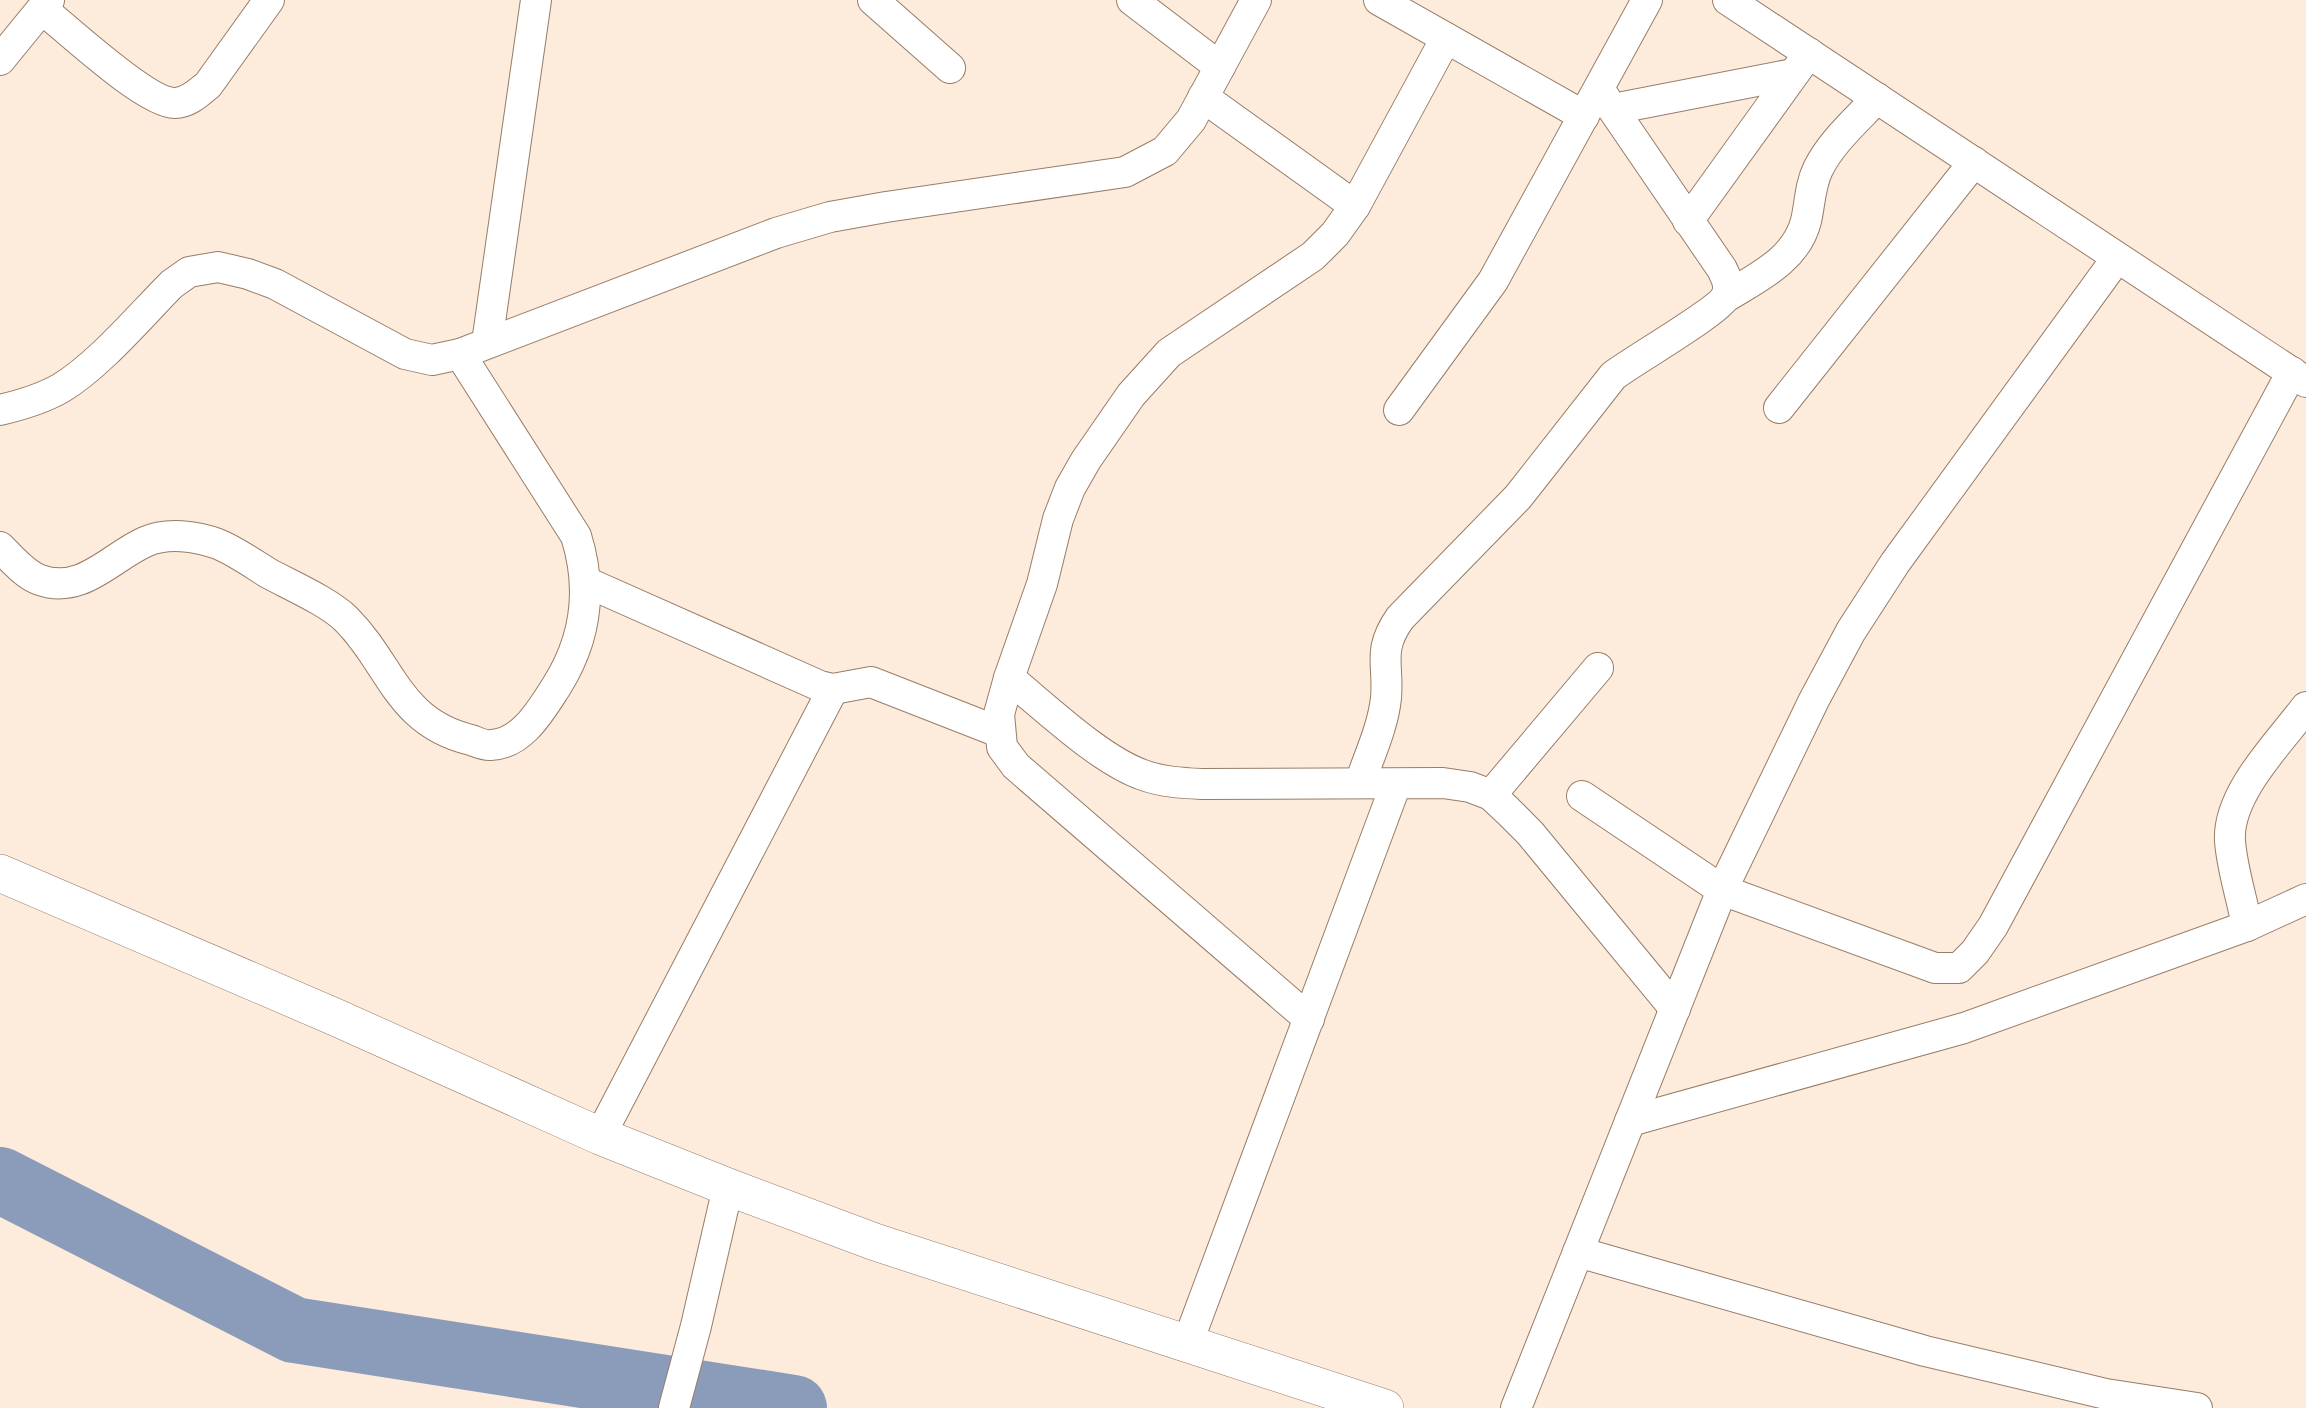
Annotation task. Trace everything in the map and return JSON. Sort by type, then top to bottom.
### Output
[{"type":"street","points":[[0,60],[46,5],[145,92],[165,103],[178,103],[194,96],[208,85],[269,0]]},
{"type":"street","points":[[487,343],[536,0]]},
{"type":"street","points":[[873,0],[950,68]]},
{"type":"street","points":[[1132,0],[1220,67]]},
{"type":"street","points":[[0,410],[27,404],[61,388],[85,371],[172,284],[189,272],[218,267],[248,274],[275,284],[405,354],[432,360],[460,354],[776,233],[830,218],[1125,172],[1165,151],[1191,120],[1256,0]]},
{"type":"street","points":[[1379,0],[1584,116]]},
{"type":"street","points":[[1606,99],[1647,0]]},
{"type":"street","points":[[1583,796],[1722,890],[1935,968],[1959,968],[1975,952],[1993,926],[2299,377],[1877,98],[1801,64],[1728,0]]},
{"type":"street","points":[[1309,1019],[1129,866],[1016,765],[1002,747],[999,715],[1042,584],[1058,519],[1070,488],[1086,460],[1131,395],[1169,353],[1313,256],[1335,233],[1355,206],[1447,38]]},
{"type":"street","points":[[1399,410],[1493,281],[1584,116],[1606,99],[1801,64]]},
{"type":"street","points":[[1688,221],[1801,64]]},
{"type":"street","points":[[1203,97],[1355,206]]},
{"type":"street","points":[[1360,783],[1382,719],[1386,698],[1384,650],[1389,634],[1400,618],[1518,498],[1613,376],[1780,263],[1793,250],[1802,236],[1818,169],[1828,153],[1877,98]]},
{"type":"street","points":[[1606,99],[1722,269],[1728,283],[1727,297]]},
{"type":"street","points":[[1779,408],[1974,162]]},
{"type":"street","points":[[1516,1408],[1722,890],[1814,700],[1851,631],[1895,563],[2117,258]]},
{"type":"street","points":[[0,547],[39,580],[67,584],[89,577],[146,541],[170,536],[218,544],[343,616],[404,699],[426,722],[456,737],[491,746],[517,737],[539,713],[575,650],[584,617],[584,562],[576,536],[460,354]]},
{"type":"street","points":[[586,582],[812,683],[833,689],[871,682],[999,732]]},
{"type":"street","points":[[1490,795],[1598,668]]},
{"type":"street","points":[[1009,678],[1115,763],[1144,776],[1202,784],[1443,783],[1469,787],[1490,795],[1530,833],[1675,1009]]},
{"type":"street","points":[[600,1136],[833,689]]},
{"type":"street","points":[[2247,926],[2230,840],[2233,814],[2245,787],[2306,708]]},
{"type":"street","points":[[1188,1342],[1396,784]]},
{"type":"street","points":[[0,873],[335,1017],[600,1136],[728,1187],[875,1242],[1385,1408]]},
{"type":"street","points":[[1630,1121],[1964,1028],[2247,926],[2306,899]]},
{"type":"street","points":[[674,1408],[728,1187]]},
{"type":"street","points":[[1578,1252],[1925,1350],[2106,1394],[2197,1408]]},
{"type":"waterway","points":[[0,1180],[294,1330],[794,1408]]}]
